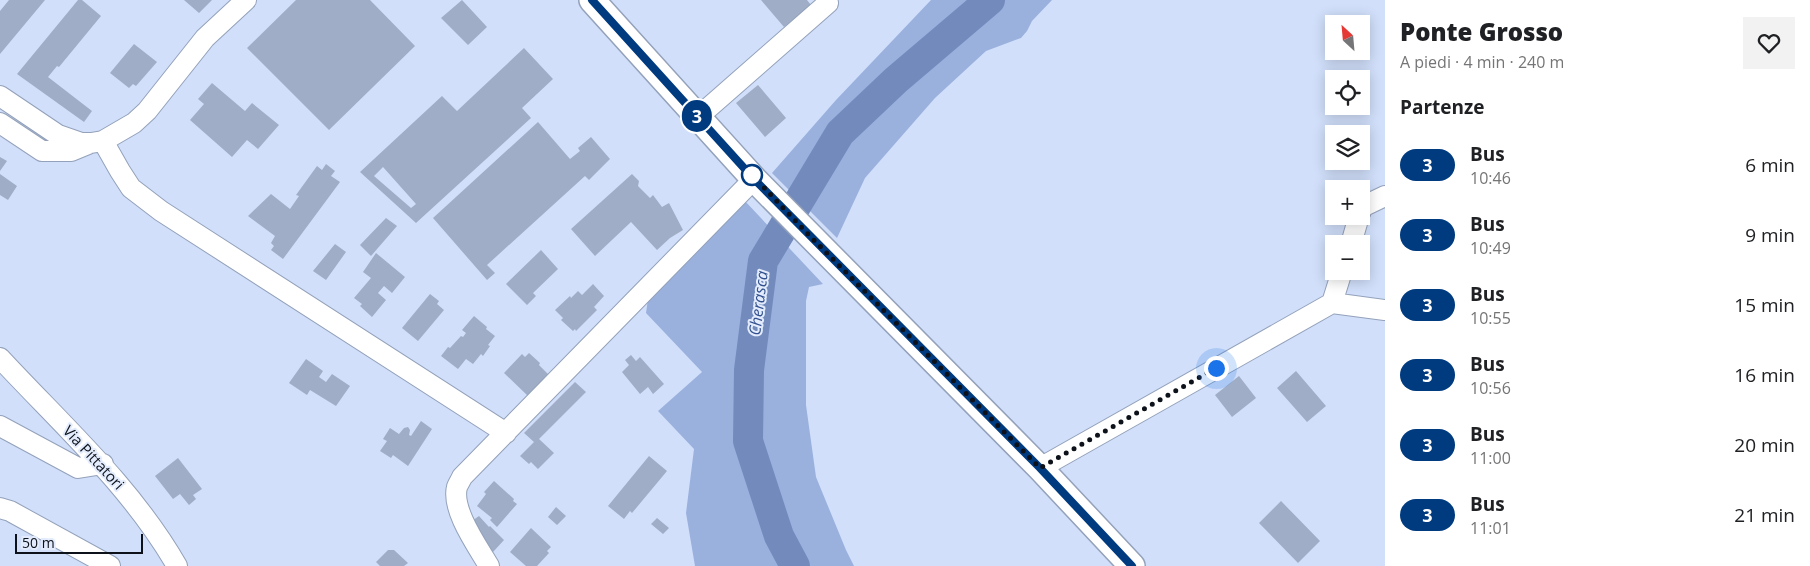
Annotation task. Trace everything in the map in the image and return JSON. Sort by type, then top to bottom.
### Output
[{"type":"main road","points":[[597,1],[698,117],[758,182],[1040,468],[1132,566]]},
{"type":"street","points":[[0,123],[42,150],[71,151],[97,142],[134,123],[147,111],[204,38],[246,0]]},
{"type":"street","points":[[698,117],[828,3]]},
{"type":"street","points":[[0,96],[58,135],[74,141],[97,142],[131,188],[161,210],[506,433]]},
{"type":"street","points":[[489,566],[464,526],[458,505],[456,488],[462,476],[758,182]]},
{"type":"street","points":[[1370,203],[1385,196]]},
{"type":"street","points":[[1332,303],[1339,280]]},
{"type":"street","points":[[1040,468],[1332,303],[1385,310]]},
{"type":"street","name":"Via Pittatori","points":[[0,358],[103,464],[128,494],[177,566]]},
{"type":"street","points":[[0,426],[78,468],[103,464]]},
{"type":"street","points":[[0,508],[10,511],[110,566]]},
{"type":"shaded area","points":[[931,0],[1052,0],[1032,21],[1021,38],[986,51],[935,98],[865,178],[837,238],[772,173],[836,100]]},
{"type":"shaded area","points":[[744,200],[823,284],[809,287],[806,301],[806,405],[816,477],[854,566],[695,566],[686,513],[694,449],[658,411],[702,372],[646,313],[648,299]]},
{"type":"building","points":[[9,0],[45,0],[0,54],[0,11]]},
{"type":"building","points":[[78,0],[82,0],[101,16],[59,67],[57,66],[48,77],[92,111],[84,122],[17,74]]},
{"type":"building","points":[[184,0],[212,0],[199,13]]},
{"type":"building","points":[[296,0],[370,0],[415,46],[329,130],[247,48]]},
{"type":"building","points":[[462,0],[487,27],[468,45],[441,18]]},
{"type":"building","points":[[761,0],[807,0],[811,5],[784,27]]},
{"type":"building","points":[[134,44],[157,62],[136,86],[133,84],[129,88],[110,73]]},
{"type":"building","points":[[524,48],[553,79],[522,108],[531,118],[416,223],[360,172],[442,96],[457,111]],"holes":[[[383,167],[416,204],[411,208],[374,176]]]},
{"type":"building","points":[[212,83],[245,111],[252,103],[279,125],[258,149],[247,140],[232,157],[190,120],[204,104],[198,99]]},
{"type":"building","points":[[758,85],[786,118],[765,137],[736,103]]},
{"type":"building","points":[[538,122],[570,159],[580,151],[578,148],[591,137],[610,159],[589,180],[585,176],[487,265],[495,273],[487,280],[433,218]]},
{"type":"building","points":[[0,157],[7,161],[0,171]]},
{"type":"building","points":[[326,164],[335,171],[331,176],[340,182],[283,259],[271,250],[274,246],[271,243],[275,236],[248,216],[271,194],[290,209],[299,196],[296,195],[317,166],[322,170]]},
{"type":"building","points":[[0,174],[17,186],[8,200],[0,195]]},
{"type":"building","points":[[632,174],[639,181],[638,186],[650,198],[653,195],[662,207],[669,203],[683,230],[670,238],[657,250],[631,222],[595,256],[571,229]]},
{"type":"building","points":[[386,218],[397,226],[371,256],[360,245]]},
{"type":"building","points":[[335,244],[346,252],[326,280],[313,271]]},
{"type":"building","points":[[541,250],[558,269],[533,293],[536,296],[527,305],[506,284]]},
{"type":"building","points":[[376,253],[405,277],[392,293],[384,286],[378,293],[386,300],[372,317],[360,306],[362,304],[354,298],[371,278],[363,272]]},
{"type":"building","points":[[593,284],[604,296],[594,307],[597,310],[576,331],[575,329],[573,331],[561,320],[563,318],[555,310],[570,296],[571,298],[578,291],[582,295]]},
{"type":"building","points":[[430,294],[439,301],[437,304],[444,310],[418,341],[402,328]]},
{"type":"building","points":[[474,316],[495,336],[483,356],[481,354],[473,364],[466,359],[458,369],[441,356],[448,347],[450,348],[461,336],[463,337],[466,333],[462,330]]},
{"type":"building","points":[[529,353],[548,374],[528,396],[504,373],[522,354],[525,357]]},
{"type":"building","points":[[631,355],[636,361],[640,357],[664,384],[653,394],[648,387],[640,394],[622,372],[629,365],[625,360]]},
{"type":"building","points":[[306,359],[323,371],[319,377],[326,382],[332,374],[350,386],[336,406],[310,390],[307,395],[289,383]]},
{"type":"building","points":[[1296,371],[1326,406],[1307,422],[1277,388]]},
{"type":"building","points":[[1239,376],[1256,398],[1232,417],[1215,395]]},
{"type":"building","points":[[575,382],[586,392],[539,439],[554,453],[538,469],[531,462],[529,464],[520,456],[534,442],[524,433]]},
{"type":"building","points":[[421,421],[432,429],[408,466],[393,455],[391,458],[380,451],[387,441],[383,439],[390,428],[399,434],[404,428],[408,427],[410,430],[409,435],[411,436]]},
{"type":"building","points":[[649,456],[667,471],[632,513],[630,511],[624,519],[608,506]]},
{"type":"building","points":[[178,458],[202,489],[193,495],[196,499],[189,505],[180,494],[173,499],[155,476]]},
{"type":"building","points":[[494,481],[517,504],[497,527],[490,520],[492,518],[477,506],[486,494],[484,492]]},
{"type":"building","points":[[1281,501],[1320,541],[1298,563],[1259,523]]},
{"type":"building","points":[[556,507],[566,516],[557,525],[548,517]]},
{"type":"building","points":[[479,516],[504,540],[493,552],[469,523]]},
{"type":"building","points":[[657,518],[669,528],[663,534],[651,524]]},
{"type":"building","points":[[531,528],[551,547],[547,551],[549,553],[537,566],[526,566],[510,552]]},
{"type":"building","points":[[388,550],[394,550],[408,563],[404,566],[380,566],[376,562]]},
{"type":"waterway","name":"Cherasca","points":[[795,566],[779,536],[748,441],[749,370],[763,261],[840,133],[896,80],[990,0]]},
{"type":"bus line","name":"3","points":[[592,0],[754,179],[1040,468],[1132,566]]},
{"type":"route","points":[[752,175],[1040,468],[1216,368]]}]
